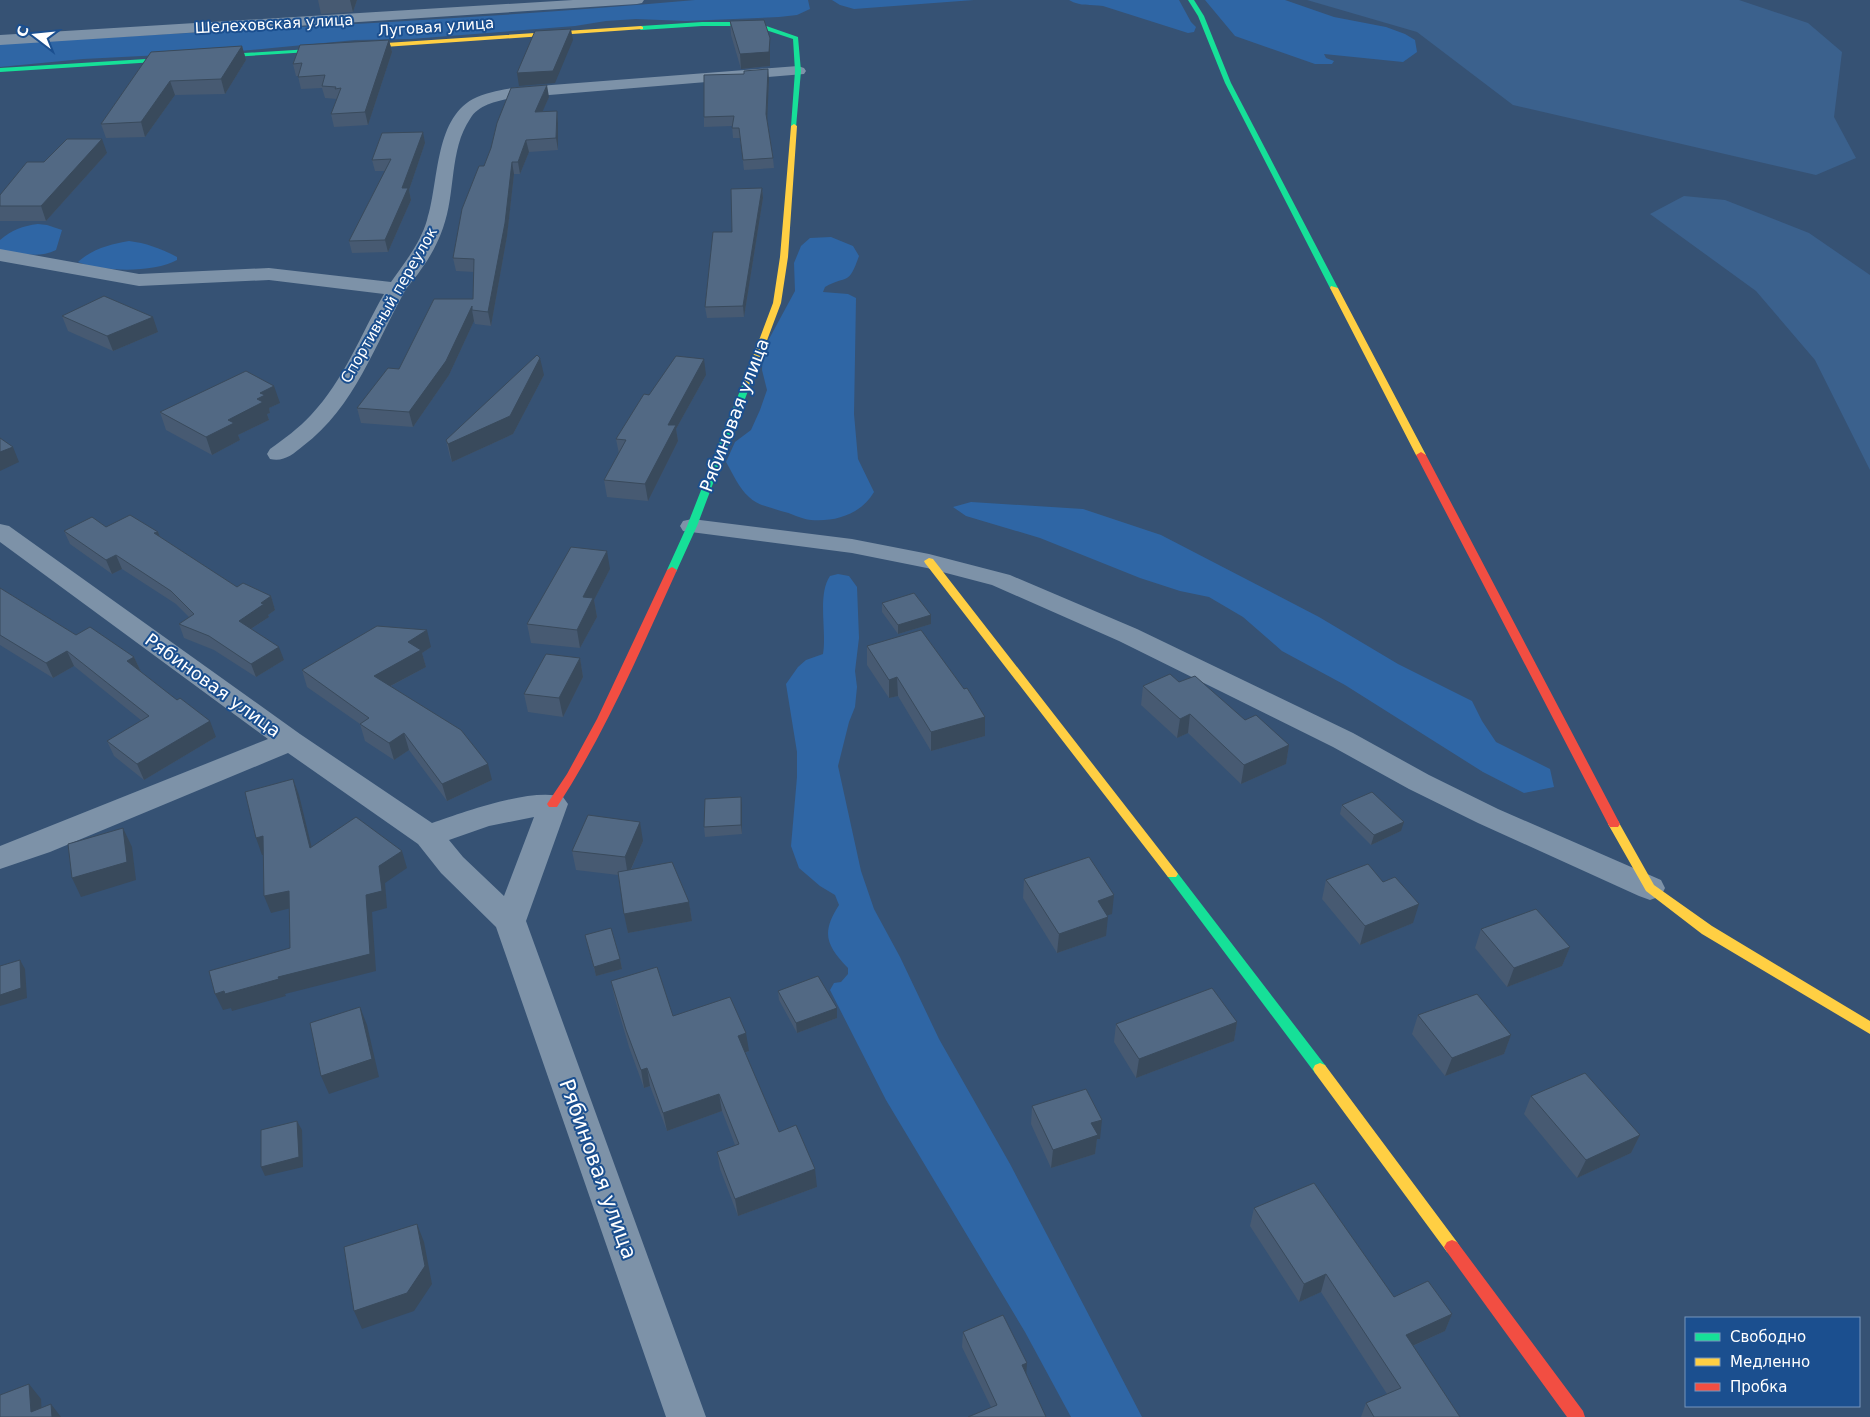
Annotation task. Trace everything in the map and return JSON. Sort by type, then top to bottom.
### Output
[{"type":"street","name":"Шелеховская улица","points":[[0,40],[638,0]]},
{"type":"street","points":[[1192,0],[1201,16],[1228,83],[1592,786],[1650,888]]},
{"type":"street","name":"Луговая улица","points":[[0,70],[686,25],[755,24]]},
{"type":"street","name":"Рябиновая улица","points":[[553,804],[575,772],[604,718],[692,526],[780,295],[798,71],[796,38],[755,24]]},
{"type":"street","name":"Спортивный переулок","points":[[278,454],[305,435],[327,411],[362,356],[396,289],[414,266],[431,235],[443,198],[449,149],[454,131],[463,116],[478,103],[519,92],[798,71]]},
{"type":"street","points":[[0,255],[139,280],[270,274],[396,289]]},
{"type":"street","points":[[692,526],[852,546],[929,561],[1001,580],[1128,635],[1343,740],[1419,782],[1488,816],[1650,888],[1706,930],[1870,1028]]},
{"type":"street","name":"Рябиновая улица","points":[[0,531],[290,741],[429,836],[452,866],[510,921],[686,1417]]},
{"type":"street","points":[[929,561],[1256,982],[1577,1417]]},
{"type":"street","points":[[0,858],[39,844],[290,741]]},
{"type":"street","points":[[429,836],[493,814],[528,806],[553,804],[510,921]]},
{"type":"shaded area","points":[[695,0],[808,0],[810,9],[797,15],[779,17],[686,21],[636,19],[575,26],[411,39],[355,40],[240,51],[83,59],[0,67],[0,44],[522,14]]},
{"type":"shaded area","points":[[832,0],[974,0],[854,9],[840,5]]},
{"type":"shaded area","points":[[1069,0],[1179,0],[1191,22],[1196,27],[1194,32],[1188,33],[1103,6],[1082,4]]},
{"type":"shaded area","points":[[1205,0],[1285,0],[1334,17],[1386,27],[1405,34],[1415,40],[1417,52],[1403,62],[1324,54],[1326,58],[1334,61],[1332,64],[1315,64],[1235,36]]},
{"type":"shaded area","points":[[1307,0],[1739,0],[1808,23],[1842,52],[1834,117],[1856,158],[1816,175],[1513,105],[1417,32]]},
{"type":"shaded area","points":[[1684,196],[1725,200],[1809,233],[1870,275],[1870,470],[1815,360],[1756,291],[1650,214]]},
{"type":"shaded area","points":[[38,224],[62,230],[56,250],[35,255],[0,250],[0,240],[4,237],[18,229]]},
{"type":"shaded area","points":[[831,237],[853,246],[859,256],[849,276],[825,287],[823,292],[848,294],[856,298],[854,414],[858,459],[874,492],[862,506],[847,515],[830,520],[811,520],[764,506],[753,500],[739,485],[726,462],[735,442],[751,430],[767,390],[762,370],[763,350],[795,291],[794,263],[801,246],[810,238]]},
{"type":"shaded area","points":[[129,241],[160,249],[177,257],[177,260],[155,267],[128,270],[100,268],[78,262],[83,257],[102,248]]},
{"type":"shaded area","points":[[971,502],[1083,509],[1161,535],[1319,617],[1398,664],[1472,701],[1496,742],[1550,769],[1554,787],[1524,793],[1483,772],[1345,685],[1282,651],[1243,617],[1209,597],[1180,591],[1140,578],[1040,538],[966,516],[953,507]]},
{"type":"shaded area","points":[[838,574],[849,576],[857,587],[859,638],[855,671],[857,687],[855,707],[849,722],[838,766],[861,871],[874,909],[900,957],[939,1039],[1010,1164],[1142,1417],[1071,1417],[1025,1332],[886,1100],[830,990],[834,983],[841,982],[848,974],[848,968],[835,952],[828,938],[830,923],[839,905],[835,895],[820,886],[799,868],[791,846],[797,777],[797,752],[786,684],[798,667],[806,660],[823,654],[824,593],[830,576]]},
{"type":"building","points":[[764,20],[770,38],[769,52],[740,54],[730,21]]},
{"type":"building","points":[[571,29],[553,71],[517,73],[535,31]]},
{"type":"building","points":[[389,40],[365,112],[331,114],[341,88],[335,89],[336,87],[322,86],[325,75],[298,77],[302,63],[293,64],[300,45]]},
{"type":"building","points":[[242,46],[221,79],[170,81],[141,122],[101,124],[151,52]]},
{"type":"building","points":[[768,69],[766,114],[773,158],[743,160],[739,128],[732,128],[734,116],[704,117],[704,75],[744,74],[744,71]]},
{"type":"building","points":[[547,85],[535,112],[557,111],[556,138],[526,140],[518,162],[512,162],[505,223],[488,312],[472,310],[472,306],[446,361],[409,412],[357,408],[388,368],[399,369],[434,299],[473,299],[474,259],[453,258],[462,209],[479,166],[484,166],[497,123],[511,88]]},
{"type":"building","points":[[423,132],[402,188],[408,188],[385,240],[349,241],[391,159],[372,160],[382,133]]},
{"type":"building","points":[[67,139],[102,139],[41,206],[0,206],[0,195],[27,162],[44,162]]},
{"type":"building","points":[[762,188],[743,306],[705,307],[713,232],[732,232],[731,189]]},
{"type":"building","points":[[104,296],[153,317],[107,336],[62,316]]},
{"type":"building","points":[[537,355],[540,358],[510,416],[448,444],[446,440]]},
{"type":"building","points":[[676,356],[704,359],[668,425],[676,425],[645,484],[604,480],[626,440],[616,439],[644,394],[649,395]]},
{"type":"building","points":[[246,371],[274,386],[260,393],[265,395],[257,399],[263,402],[228,420],[234,423],[206,437],[160,412]]},
{"type":"building","points":[[0,438],[13,447],[0,452]]},
{"type":"building","points":[[130,515],[158,532],[154,533],[237,587],[243,583],[271,596],[261,603],[264,604],[239,621],[279,647],[251,664],[209,636],[179,624],[194,614],[171,591],[116,555],[106,560],[64,531],[92,517],[106,527]]},
{"type":"building","points":[[571,547],[607,551],[583,597],[593,598],[577,630],[527,624]]},
{"type":"building","points":[[0,588],[76,635],[90,627],[134,657],[127,661],[177,700],[180,698],[210,721],[137,764],[107,741],[149,716],[67,651],[46,663],[0,635]]},
{"type":"building","points":[[914,593],[931,615],[898,625],[882,603]]},
{"type":"building","points":[[377,626],[427,630],[408,642],[421,650],[374,676],[461,730],[488,764],[442,784],[404,733],[389,743],[360,724],[369,718],[302,670]]},
{"type":"building","points":[[921,630],[964,689],[967,688],[985,717],[931,732],[897,677],[889,680],[867,646]]},
{"type":"building","points":[[546,654],[580,658],[559,698],[524,694]]},
{"type":"building","points":[[1170,674],[1179,682],[1195,676],[1245,720],[1256,715],[1289,745],[1244,765],[1190,714],[1180,719],[1143,686]]},
{"type":"building","points":[[293,779],[310,848],[356,817],[402,851],[379,866],[382,891],[366,895],[370,954],[278,977],[279,979],[225,994],[224,991],[215,994],[209,971],[290,948],[289,891],[264,896],[263,836],[256,838],[245,792]]},
{"type":"building","points":[[1372,792],[1404,822],[1374,835],[1342,805]]},
{"type":"building","points":[[741,797],[741,825],[704,827],[705,799]]},
{"type":"building","points":[[588,815],[640,822],[625,857],[572,851]]},
{"type":"building","points":[[123,828],[127,862],[72,878],[68,844]]},
{"type":"building","points":[[1089,857],[1114,895],[1098,901],[1108,917],[1059,934],[1024,879]]},
{"type":"building","points":[[672,862],[689,902],[624,914],[618,872]]},
{"type":"building","points":[[1368,864],[1383,882],[1395,877],[1419,904],[1365,926],[1326,880]]},
{"type":"building","points":[[1536,909],[1570,947],[1514,968],[1481,929]]},
{"type":"building","points":[[611,928],[620,959],[594,967],[585,935]]},
{"type":"building","points":[[20,960],[21,988],[0,995],[0,966]]},
{"type":"building","points":[[657,967],[673,1016],[730,997],[746,1033],[738,1036],[779,1132],[796,1125],[815,1169],[735,1199],[717,1152],[739,1144],[719,1094],[663,1113],[647,1068],[641,1070],[611,981]]},
{"type":"building","points":[[818,976],[837,1008],[796,1023],[778,991]]},
{"type":"building","points":[[1212,988],[1237,1022],[1139,1059],[1116,1024]]},
{"type":"building","points":[[1477,994],[1511,1035],[1452,1058],[1418,1015]]},
{"type":"building","points":[[360,1007],[372,1059],[321,1076],[310,1023]]},
{"type":"building","points":[[1585,1073],[1640,1135],[1586,1160],[1531,1096]]},
{"type":"building","points":[[1086,1089],[1102,1120],[1091,1123],[1098,1135],[1053,1150],[1032,1106]]},
{"type":"building","points":[[297,1121],[299,1157],[261,1167],[261,1130]]},
{"type":"building","points":[[1314,1183],[1394,1297],[1428,1281],[1452,1314],[1406,1335],[1460,1417],[1374,1417],[1366,1403],[1401,1388],[1326,1274],[1304,1284],[1254,1208]]},
{"type":"building","points":[[417,1224],[425,1266],[407,1293],[354,1311],[344,1247]]},
{"type":"building","points":[[1003,1315],[1027,1363],[1022,1365],[1046,1417],[968,1417],[997,1405],[963,1332]]},
{"type":"building","points":[[29,1384],[31,1412],[51,1404],[52,1417],[0,1417],[0,1395]]},
{"type":"traffic: fast","points":[[1191,0],[1201,16],[1228,83],[1334,288]]},
{"type":"traffic: fast","points":[[641,28],[702,24],[755,24],[796,38],[798,71],[794,126]]},
{"type":"traffic: fast","points":[[0,70],[341,48]]},
{"type":"traffic: fast","points":[[672,570],[692,526],[747,383]]},
{"type":"traffic: fast","points":[[1172,874],[1320,1069]]},
{"type":"traffic: slow","points":[[341,48],[641,28]]},
{"type":"traffic: slow","points":[[747,383],[777,303],[784,257],[794,126]]},
{"type":"traffic: slow","points":[[1334,288],[1421,455]]},
{"type":"traffic: slow","points":[[929,561],[1172,874]]},
{"type":"traffic: slow","points":[[1614,824],[1650,888],[1707,930],[1870,1028]]},
{"type":"traffic: slow","points":[[1320,1069],[1452,1247]]},
{"type":"traffic: jam","points":[[1421,455],[1614,824]]},
{"type":"traffic: jam","points":[[553,804],[571,777],[603,719],[672,570]]},
{"type":"traffic: jam","points":[[1452,1247],[1577,1417]]}]
